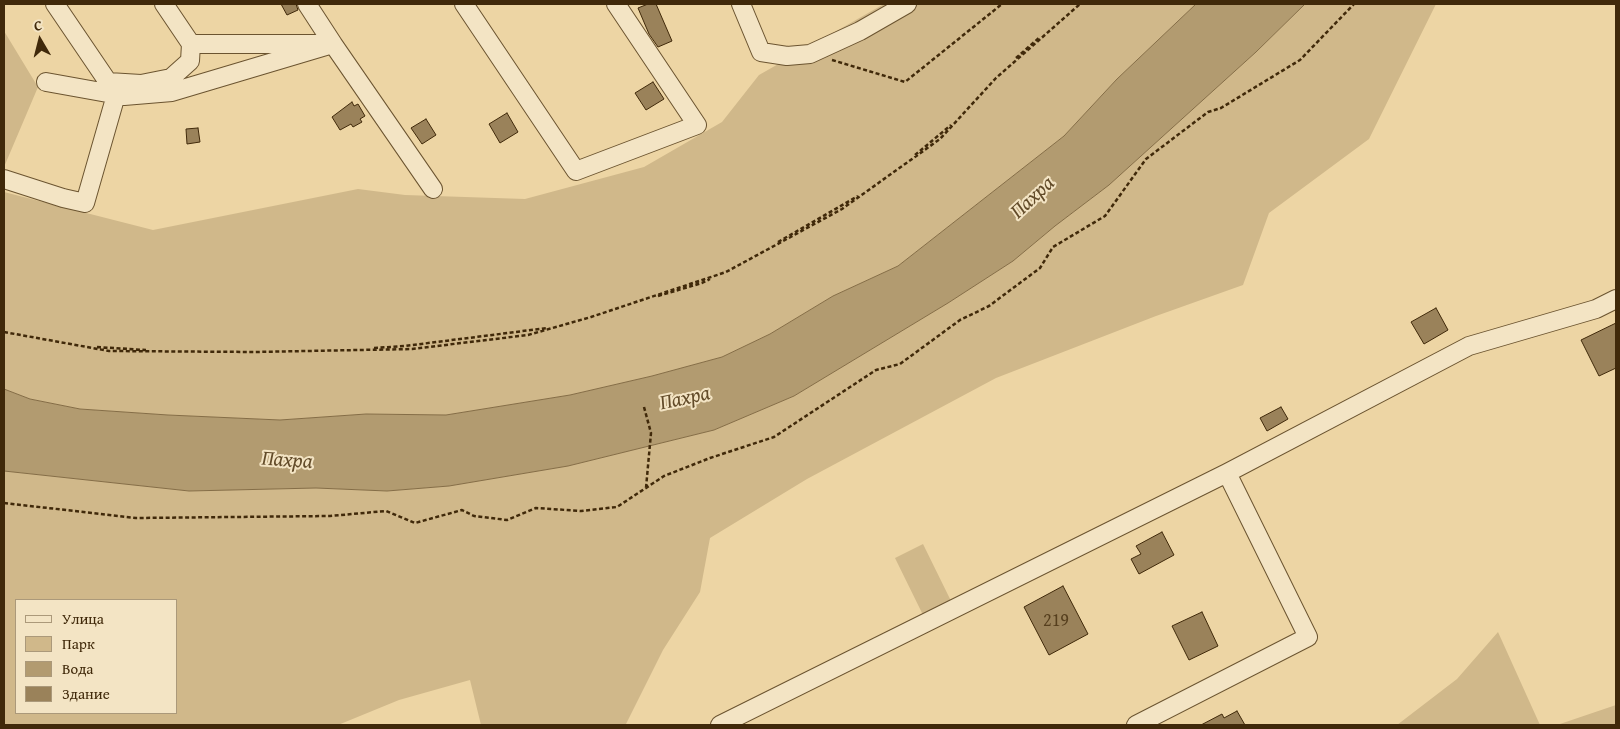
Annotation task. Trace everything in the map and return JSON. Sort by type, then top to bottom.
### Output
[{"type":"street","points":[[56,4],[108,82],[142,84],[171,78],[190,61],[191,44],[164,4]]},
{"type":"street","points":[[307,4],[433,189]]},
{"type":"street","points":[[464,4],[576,171],[696,125],[616,4]]},
{"type":"street","points":[[740,4],[761,52],[787,56],[810,54],[860,31],[907,4]]},
{"type":"street","points":[[191,44],[333,44]]},
{"type":"street","points":[[46,82],[124,96],[172,92],[333,44]]},
{"type":"street","points":[[4,179],[85,203],[116,95]]},
{"type":"street","points":[[720,725],[1227,473],[1469,346],[1596,309],[1616,299]]},
{"type":"street","points":[[1136,725],[1308,637],[1227,473]]},
{"type":"path","points":[[810,54],[905,82],[1002,4]]},
{"type":"path","points":[[4,333],[83,347],[222,353],[326,352],[405,346],[562,326],[702,283],[759,253],[886,179],[965,114],[1020,54],[1080,4]]},
{"type":"path","points":[[4,503],[136,518],[330,516],[386,511],[415,523],[462,510],[474,516],[507,520],[536,508],[581,511],[618,507],[664,476],[710,458],[774,437],[876,370],[900,364],[960,320],[989,306],[1040,268],[1053,247],[1106,216],[1146,159],[1208,112],[1221,108],[1300,60],[1354,4]]},
{"type":"path","points":[[644,407],[651,434],[646,488]]},
{"type":"green space","points":[[884,4],[1196,4],[1117,79],[1064,136],[898,266],[833,296],[770,334],[722,357],[570,395],[446,415],[366,414],[280,420],[168,415],[80,409],[30,399],[4,389],[4,192],[153,230],[358,189],[405,195],[525,199],[644,167],[722,122],[759,75]]},
{"type":"green space","points":[[1305,4],[1436,4],[1369,139],[1269,213],[1243,285],[1156,316],[996,378],[807,479],[710,538],[700,592],[663,650],[626,724],[481,725],[470,680],[399,700],[338,725],[4,725],[4,471],[189,491],[316,488],[387,491],[449,486],[568,466],[714,430],[794,396],[948,303],[1013,261],[1109,185],[1256,52]]},
{"type":"green space","points":[[4,31],[38,87],[4,167]]},
{"type":"green space","points":[[923,544],[951,601],[923,615],[895,558]]},
{"type":"green space","points":[[1498,632],[1540,725],[1397,725],[1457,679]]},
{"type":"green space","points":[[1616,705],[1616,725],[1557,725]]},
{"type":"water","name":"Пахра","points":[[1196,4],[1305,4],[1256,52],[1109,185],[1013,261],[948,303],[794,396],[714,430],[568,466],[449,486],[387,491],[316,488],[189,491],[4,471],[4,389],[30,399],[80,409],[168,415],[280,420],[366,414],[446,415],[570,395],[722,357],[770,334],[833,296],[898,266],[1064,136],[1117,79]]},
{"type":"building","points":[[281,4],[296,4],[298,10],[287,15]]},
{"type":"building","points":[[648,4],[656,4],[672,41],[658,47],[649,34],[638,8]]},
{"type":"building","points":[[653,82],[664,99],[646,110],[635,93]]},
{"type":"building","points":[[352,102],[354,106],[358,104],[365,116],[360,119],[362,122],[353,127],[351,124],[340,130],[332,117]]},
{"type":"building","points":[[507,113],[518,132],[500,143],[489,124]]},
{"type":"building","points":[[426,119],[436,135],[422,144],[411,128]]},
{"type":"building","points":[[198,128],[200,142],[187,144],[186,129]]},
{"type":"building","points":[[1436,308],[1448,330],[1424,344],[1411,322]]},
{"type":"building","points":[[1616,323],[1616,368],[1599,376],[1581,340]]},
{"type":"building","points":[[1281,407],[1288,419],[1267,431],[1260,418]]},
{"type":"building","points":[[1162,532],[1174,555],[1139,574],[1131,559],[1141,554],[1136,546]]},
{"type":"building","points":[[1063,586],[1088,634],[1049,655],[1024,607]]},
{"type":"building","points":[[1202,612],[1218,646],[1189,660],[1172,626]]},
{"type":"building","points":[[1237,711],[1245,725],[1201,725],[1222,714],[1224,718]]}]
